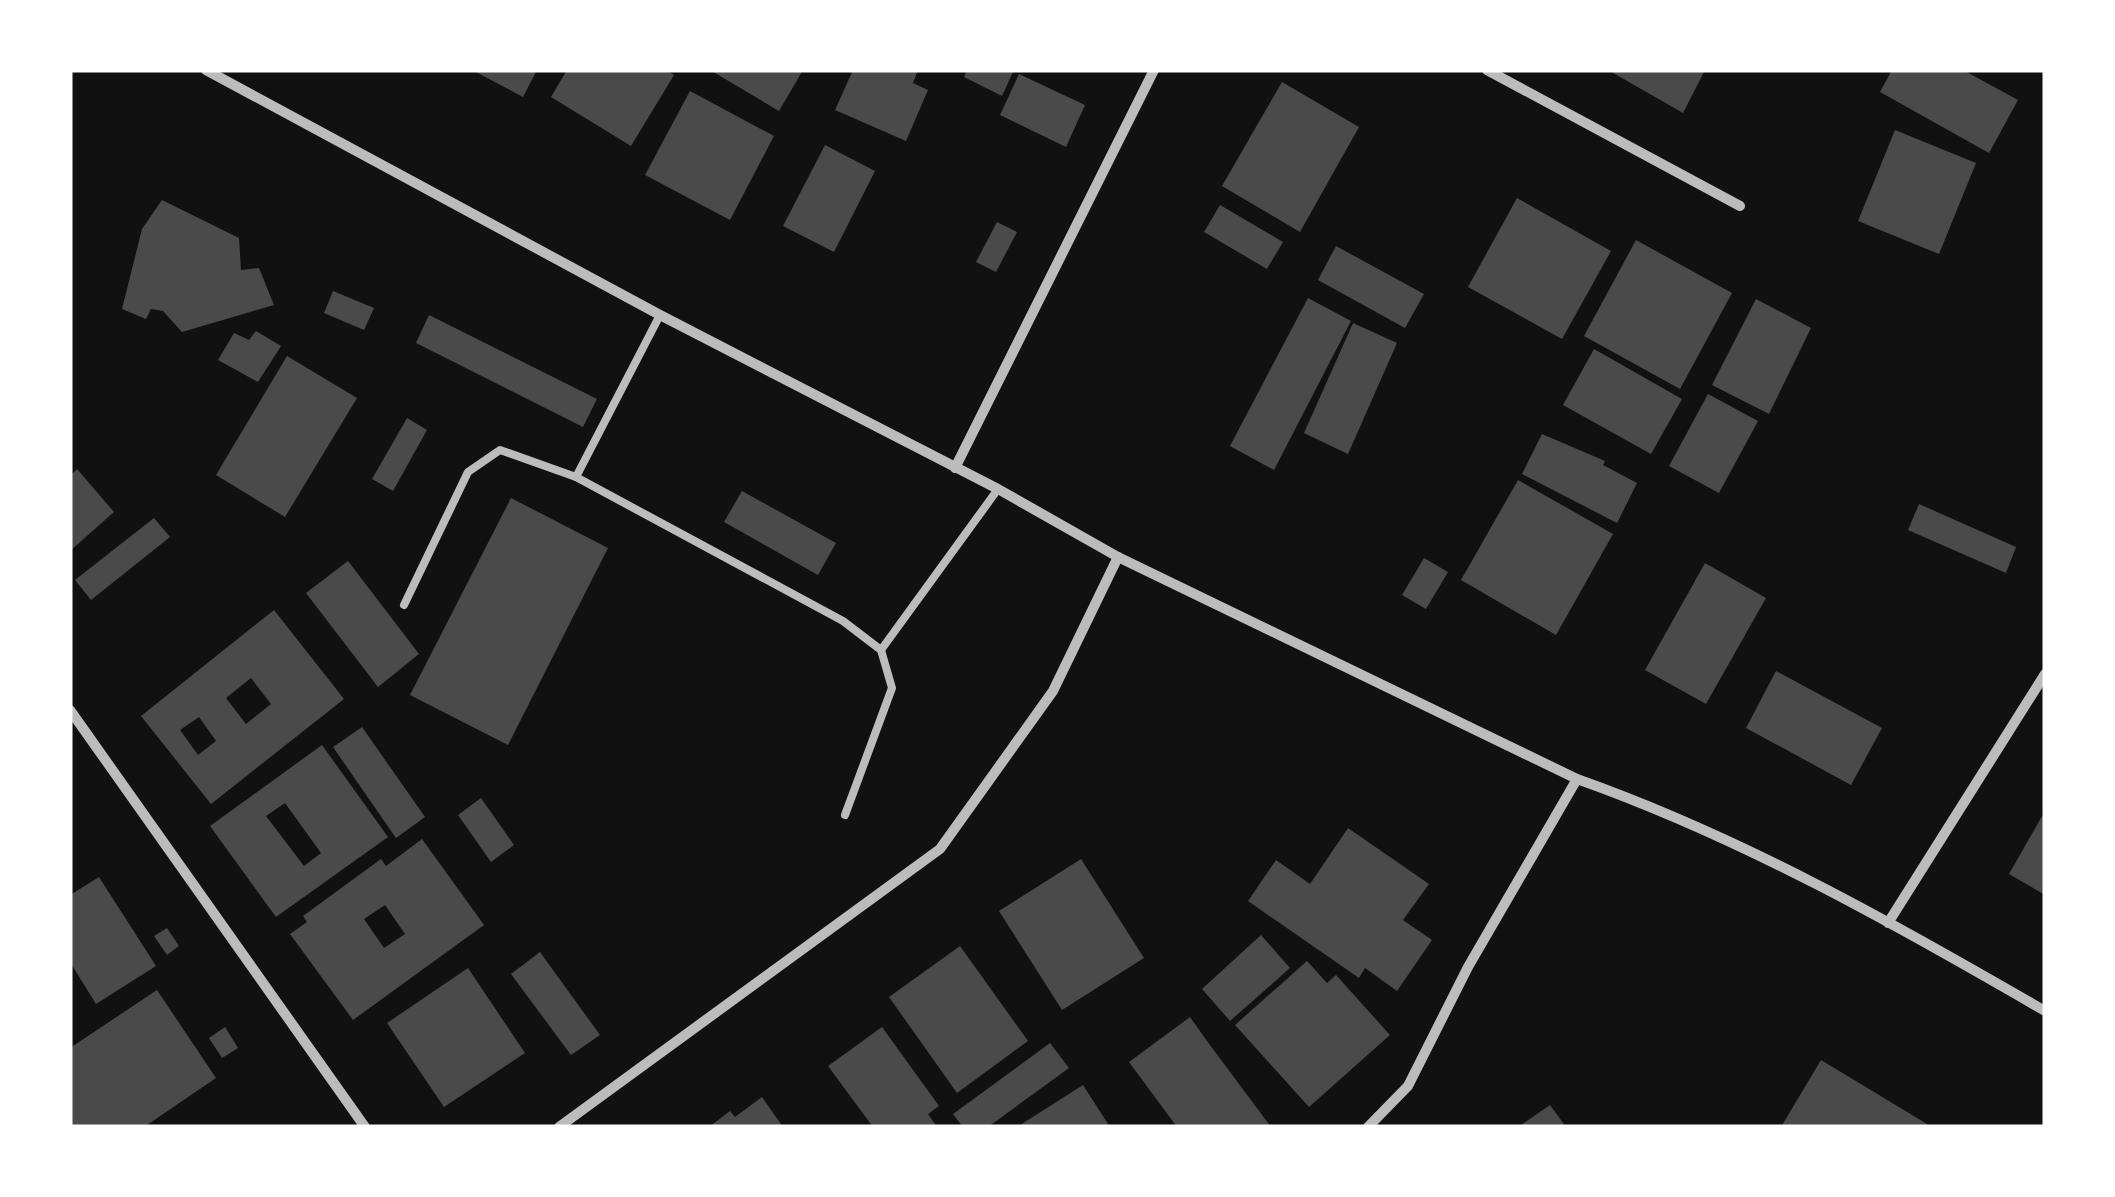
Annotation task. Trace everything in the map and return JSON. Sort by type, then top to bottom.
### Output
[{"type":"street","points":[[206,70],[660,315],[998,488],[1118,557],[1577,778],[1730,843],[1888,923],[2045,1012]]},
{"type":"street","points":[[955,468],[1154,70]]},
{"type":"street","points":[[1488,70],[1740,206]]},
{"type":"street","points":[[560,1127],[940,849],[1054,691],[1118,557]]},
{"type":"street","points":[[1888,923],[2045,674]]},
{"type":"street","points":[[70,710],[365,1127]]},
{"type":"street","points":[[1368,1127],[1408,1086],[1468,967],[1577,778]]},
{"type":"lane","points":[[576,477],[660,315]]},
{"type":"lane","points":[[404,604],[468,472],[482,458],[500,450],[576,477],[843,621],[881,650],[892,688],[845,815]]},
{"type":"lane","points":[[881,650],[998,488]]},
{"type":"building","points":[[472,70],[537,70],[523,97]]},
{"type":"building","points":[[567,70],[666,70],[674,75],[631,146],[551,97]]},
{"type":"building","points":[[710,70],[803,70],[779,111]]},
{"type":"building","points":[[853,70],[918,70],[913,83],[928,90],[906,141],[835,110]]},
{"type":"building","points":[[967,70],[1013,72],[1002,96],[964,77]]},
{"type":"building","points":[[1608,70],[1705,70],[1683,113]]},
{"type":"building","points":[[1892,70],[1963,70],[2018,100],[1989,153],[1880,92]]},
{"type":"building","points":[[1019,74],[1085,105],[1066,147],[1000,115]]},
{"type":"building","points":[[1282,82],[1359,127],[1300,232],[1222,186]]},
{"type":"building","points":[[690,91],[774,136],[730,220],[645,175]]},
{"type":"building","points":[[1895,130],[1976,163],[1939,254],[1858,221]]},
{"type":"building","points":[[825,145],[875,171],[834,252],[783,226]]},
{"type":"building","points":[[1517,198],[1611,251],[1562,339],[1468,287]]},
{"type":"building","points":[[162,200],[239,238],[241,270],[259,268],[274,305],[182,332],[163,311],[151,309],[146,319],[122,309],[142,229]]},
{"type":"building","points":[[1220,205],[1283,242],[1267,269],[1204,232]]},
{"type":"building","points":[[997,222],[1017,232],[996,272],[976,262]]},
{"type":"building","points":[[1636,240],[1732,293],[1680,389],[1584,336]]},
{"type":"building","points":[[1336,246],[1424,294],[1405,328],[1318,280]]},
{"type":"building","points":[[333,291],[374,308],[364,330],[324,313]]},
{"type":"building","points":[[1308,298],[1351,321],[1274,470],[1230,446]]},
{"type":"building","points":[[1756,299],[1811,328],[1769,414],[1712,385]]},
{"type":"building","points":[[429,315],[597,399],[583,427],[416,343]]},
{"type":"building","points":[[1353,323],[1397,343],[1348,454],[1304,433]]},
{"type":"building","points":[[256,331],[281,346],[258,382],[218,360],[234,333],[249,340]]},
{"type":"building","points":[[1594,349],[1682,399],[1651,454],[1563,405]]},
{"type":"building","points":[[287,356],[357,398],[285,517],[216,475]]},
{"type":"building","points":[[1708,394],[1758,421],[1719,493],[1669,466]]},
{"type":"building","points":[[407,418],[427,430],[393,491],[372,479]]},
{"type":"building","points":[[1542,434],[1605,461],[1603,465],[1637,483],[1617,523],[1522,474]]},
{"type":"building","points":[[77,469],[114,512],[70,551],[70,476]]},
{"type":"building","points":[[1518,480],[1613,534],[1556,635],[1461,580]]},
{"type":"building","points":[[742,491],[836,543],[818,575],[724,522]]},
{"type":"building","points":[[511,498],[608,548],[508,745],[410,695]]},
{"type":"building","points":[[1919,504],[2016,547],[2006,573],[1908,530]]},
{"type":"building","points":[[154,518],[170,537],[91,600],[75,580]]},
{"type":"building","points":[[1424,558],[1448,572],[1426,609],[1402,595]]},
{"type":"building","points":[[348,561],[419,654],[378,687],[306,593]]},
{"type":"building","points":[[1705,563],[1766,598],[1706,704],[1645,670]]},
{"type":"building","points":[[274,610],[344,699],[211,804],[141,716]],"holes":[[[251,678],[271,704],[246,724],[226,698]],[[199,717],[216,741],[198,755],[180,730]]]},
{"type":"building","points":[[1776,671],[1882,728],[1851,785],[1746,728]]},
{"type":"building","points":[[362,727],[425,817],[396,838],[333,747]]},
{"type":"building","points":[[322,745],[388,837],[276,917],[210,826]],"holes":[[[285,803],[321,853],[304,866],[266,816]]]},
{"type":"building","points":[[481,798],[514,845],[491,862],[458,815]]},
{"type":"building","points":[[2045,811],[2045,895],[2009,874]]},
{"type":"building","points":[[1348,828],[1429,884],[1403,920],[1432,940],[1397,991],[1365,968],[1359,978],[1248,901],[1276,860],[1310,884]]},
{"type":"building","points":[[422,839],[484,925],[353,1020],[290,934],[307,922],[303,916],[381,859],[386,866]],"holes":[[[385,905],[405,934],[384,948],[364,919]]]},
{"type":"building","points":[[1081,859],[1144,958],[1062,1010],[999,911]]},
{"type":"building","points":[[99,877],[156,966],[96,1004],[70,962],[70,895]]},
{"type":"building","points":[[167,928],[179,946],[167,955],[154,936]]},
{"type":"building","points":[[1261,935],[1290,968],[1230,1021],[1202,989]]},
{"type":"building","points":[[960,946],[1028,1041],[957,1093],[889,997]]},
{"type":"building","points":[[540,952],[600,1035],[571,1055],[511,974]]},
{"type":"building","points":[[1307,961],[1327,983],[1336,975],[1390,1035],[1309,1107],[1235,1025]]},
{"type":"building","points":[[468,968],[525,1053],[444,1107],[387,1023]]},
{"type":"building","points":[[157,990],[216,1078],[144,1127],[70,1127],[70,1048]]},
{"type":"building","points":[[1190,1017],[1271,1127],[1177,1127],[1129,1062]]},
{"type":"building","points":[[225,1027],[238,1048],[222,1058],[209,1038]]},
{"type":"building","points":[[882,1027],[939,1106],[928,1114],[937,1127],[873,1127],[828,1066]]},
{"type":"building","points":[[1050,1043],[1069,1068],[988,1127],[963,1127],[953,1114]]},
{"type":"building","points":[[1821,1060],[1932,1127],[1781,1127]]},
{"type":"building","points":[[1083,1085],[1110,1127],[1017,1127]]},
{"type":"building","points":[[762,1097],[783,1127],[709,1127],[730,1111],[735,1117]]},
{"type":"building","points":[[1550,1105],[1566,1127],[1518,1127]]}]
